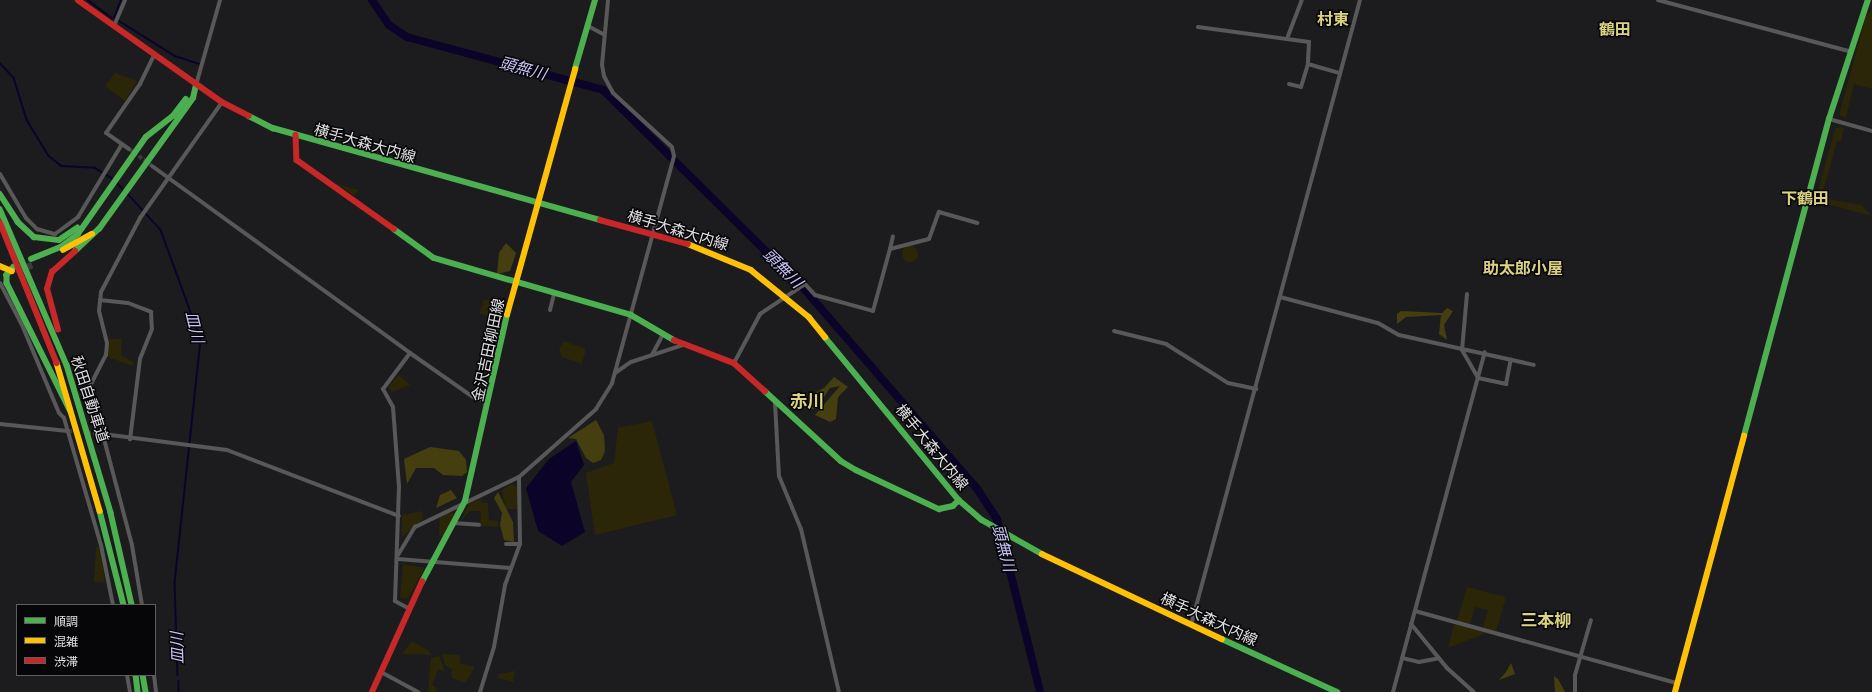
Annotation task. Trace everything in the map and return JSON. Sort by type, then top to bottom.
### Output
[{"type":"main road","name":"横手大森大内線","points":[[78,0],[196,85],[222,102],[273,128],[653,234],[728,258],[788,296],[836,346],[959,500],[996,530],[1015,542],[1337,692]]},
{"type":"main road","name":"金沢吉田柳田線","points":[[372,692],[408,608],[465,501],[514,283],[595,0]]},
{"type":"main road","points":[[1675,692],[1829,119],[1849,51],[1868,0]]},
{"type":"main road","points":[[99,230],[32,262],[67,243],[90,215],[146,137],[173,116],[196,85]]},
{"type":"main road","points":[[67,365],[47,283],[56,267],[82,248],[99,230],[131,187],[192,98],[196,85]]},
{"type":"main road","points":[[296,135],[297,160],[424,252],[514,283],[631,315],[683,345],[734,363],[775,403],[856,470],[939,509],[953,506],[959,500]]},
{"type":"main road","points":[[0,194],[23,228],[41,240],[64,238],[90,215]]},
{"type":"main road","name":"秋田自動車道","points":[[0,209],[67,365],[111,513],[132,604]]},
{"type":"main road","name":"秋田自動車道","points":[[0,222],[53,349],[78,426],[124,604]]},
{"type":"main road","points":[[0,266],[9,272]]},
{"type":"main road","points":[[9,272],[15,269]]},
{"type":"main road","points":[[9,272],[7,282],[78,426]]},
{"type":"main road","points":[[136,676],[138,692]]},
{"type":"main road","points":[[144,676],[146,692]]},
{"type":"street","points":[[114,26],[125,0]]},
{"type":"street","points":[[196,85],[220,0]]},
{"type":"street","points":[[398,557],[415,527],[465,501],[520,477],[596,409],[615,373],[671,174],[674,156],[672,147],[608,85],[602,65],[603,34],[608,0]]},
{"type":"street","points":[[1288,36],[1302,0]]},
{"type":"street","points":[[1191,625],[1360,0],[1356,0]]},
{"type":"street","points":[[1658,0],[1849,51]]},
{"type":"street","points":[[588,26],[603,34]]},
{"type":"street","points":[[1198,27],[1288,36],[1309,42],[1308,64],[1301,87],[1289,84]]},
{"type":"street","points":[[129,149],[106,133],[140,84],[154,55]]},
{"type":"street","points":[[1308,64],[1340,73]]},
{"type":"street","points":[[142,604],[132,545],[90,386],[106,356],[100,300],[146,208],[222,102]]},
{"type":"street","points":[[1829,119],[1872,131]]},
{"type":"street","points":[[0,174],[26,218],[37,229],[55,234],[65,230],[78,216],[96,192],[100,176],[122,144]]},
{"type":"street","points":[[152,166],[410,353],[473,397],[488,403]]},
{"type":"street","points":[[890,249],[929,239],[939,212],[977,223]]},
{"type":"street","points":[[734,363],[760,314],[805,284],[815,295],[873,311],[893,236]]},
{"type":"street","points":[[0,283],[22,325],[68,431],[101,545],[113,604]]},
{"type":"street","points":[[550,310],[554,294]]},
{"type":"street","points":[[1467,294],[1462,347],[1478,378]]},
{"type":"street","points":[[1280,297],[1378,323],[1398,335],[1485,352],[1534,365]]},
{"type":"street","points":[[100,300],[128,303],[151,312],[152,329],[140,359],[130,439]]},
{"type":"street","points":[[1114,331],[1166,344],[1228,383],[1256,389]]},
{"type":"street","points":[[652,355],[663,334]]},
{"type":"street","points":[[615,373],[652,355],[683,345]]},
{"type":"street","points":[[1393,692],[1485,352]]},
{"type":"street","points":[[408,608],[395,600],[399,516],[393,407],[383,389],[410,353]]},
{"type":"street","points":[[1478,378],[1506,384],[1512,359]]},
{"type":"street","points":[[775,403],[779,476],[801,529],[839,692]]},
{"type":"street","points":[[0,424],[68,431]]},
{"type":"street","points":[[103,434],[130,439],[195,444],[245,455],[399,516]]},
{"type":"street","points":[[480,692],[511,568],[520,544],[520,477]]},
{"type":"street","points":[[454,523],[479,525]]},
{"type":"street","points":[[506,544],[520,544]]},
{"type":"street","points":[[398,557],[433,562],[511,568]]},
{"type":"street","points":[[1415,612],[1677,683]]},
{"type":"street","points":[[1575,692],[1575,675],[1582,657],[1591,620]]},
{"type":"street","points":[[1411,624],[1439,658],[1474,692]]},
{"type":"street","points":[[1402,658],[1419,662],[1439,658]]},
{"type":"street","points":[[381,672],[418,692]]},
{"type":"street","points":[[127,676],[130,692]]},
{"type":"street","points":[[154,676],[156,692]]},
{"type":"shaded area","points":[[1872,9],[1872,89],[1854,84],[1846,117],[1872,127],[1839,115],[1866,16]]},
{"type":"shaded area","points":[[115,73],[137,81],[125,101],[105,86]]},
{"type":"shaded area","points":[[1839,127],[1844,128],[1841,141],[1837,141],[1822,195],[1817,194],[1835,129]]},
{"type":"shaded area","points":[[337,184],[359,190],[354,196]]},
{"type":"shaded area","points":[[1816,197],[1861,205],[1872,216],[1815,201]]},
{"type":"shaded area","points":[[506,243],[516,253],[510,271],[497,274],[499,253]]},
{"type":"shaded area","points":[[907,246],[913,246],[918,251],[916,260],[913,262],[907,262],[902,257],[902,251]]},
{"type":"shaded area","points":[[494,299],[491,317],[479,313],[484,300]]},
{"type":"shaded area","points":[[1447,308],[1453,311],[1444,325],[1447,340],[1439,334],[1441,315],[1406,317],[1397,324],[1397,314],[1401,311],[1442,313]]},
{"type":"shaded area","points":[[109,339],[122,339],[121,355],[133,362],[133,366],[108,357]]},
{"type":"shaded area","points":[[564,341],[586,349],[582,364],[562,357],[559,350]]},
{"type":"shaded area","points":[[399,375],[410,385],[392,392],[388,387]]},
{"type":"shaded area","points":[[834,377],[848,387],[838,397],[836,419],[830,422],[815,415],[840,386],[830,388],[816,409],[810,409],[807,397],[824,388]]},
{"type":"shaded area","points":[[596,420],[604,435],[605,451],[601,460],[593,463],[586,458],[576,439],[568,438]]},
{"type":"shaded area","points":[[652,421],[677,515],[595,535],[586,473],[614,463],[618,428]]},
{"type":"shaded area","points":[[576,441],[584,465],[571,482],[585,532],[562,546],[538,531],[526,488],[549,459]]},
{"type":"shaded area","points":[[430,447],[459,451],[466,460],[467,472],[462,476],[443,475],[434,468],[416,468],[407,484],[404,459]]},
{"type":"shaded area","points":[[512,484],[518,488],[517,509],[506,509],[502,490]]},
{"type":"shaded area","points":[[451,490],[457,498],[436,508],[440,495]]},
{"type":"shaded area","points":[[498,492],[513,522],[514,542],[504,540],[500,525],[502,513],[494,498]]},
{"type":"shaded area","points":[[481,499],[483,503],[488,503],[489,520],[498,521],[498,527],[480,526],[481,511],[470,511],[461,521],[469,504]]},
{"type":"shaded area","points":[[422,511],[423,519],[402,537],[402,515]]},
{"type":"shaded area","points":[[447,513],[455,513],[443,537],[439,536],[440,517]]},
{"type":"shaded area","points":[[96,546],[100,547],[105,583],[94,582]]},
{"type":"shaded area","points":[[403,564],[425,568],[408,598],[400,598]]},
{"type":"shaded area","points":[[1467,587],[1506,597],[1496,632],[1483,628],[1488,610],[1475,607],[1470,624],[1457,621]]},
{"type":"shaded area","points":[[1454,624],[1486,633],[1448,648]]},
{"type":"shaded area","points":[[412,641],[428,650],[432,655],[402,654]]},
{"type":"shaded area","points":[[442,654],[460,655],[460,663],[475,667],[465,683],[451,677],[452,669],[445,665]]},
{"type":"shaded area","points":[[439,656],[445,671],[438,670],[432,685],[437,688],[436,692],[428,692],[431,658]]},
{"type":"shaded area","points":[[1511,663],[1515,674],[1499,680],[1506,672]]},
{"type":"shaded area","points":[[515,671],[513,682],[497,678],[499,674]]},
{"type":"shaded area","points":[[1554,676],[1558,679],[1565,692],[1555,692]]},
{"type":"waterway","points":[[88,0],[112,18]]},
{"type":"waterway","points":[[114,18],[121,0]]},
{"type":"waterway","name":"頭無川","points":[[372,0],[389,25],[407,37],[603,90],[805,290],[978,490],[997,519],[1040,692]]},
{"type":"waterway","points":[[119,21],[175,56],[199,64]]},
{"type":"waterway","name":"皿川","points":[[0,63],[14,78],[27,120],[49,156],[62,166],[95,168],[113,179]]},
{"type":"waterway","name":"皿川","points":[[117,183],[124,190]]},
{"type":"waterway","name":"皿川","points":[[127,193],[161,230],[201,340],[175,582],[178,675]]},
{"type":"waterway","name":"皿川","points":[[179,681],[179,692]]},
{"type":"tunnel","points":[[129,149],[152,166]]},
{"type":"tunnel","points":[[16,271],[33,264]]},
{"type":"tunnel","points":[[68,431],[80,432]]},
{"type":"tunnel","points":[[87,433],[103,434]]},
{"type":"traffic: fast","points":[[575,69],[595,0]]},
{"type":"traffic: fast","points":[[1744,436],[1829,119],[1868,0]]},
{"type":"traffic: fast","points":[[75,251],[99,229],[193,98],[196,85]]},
{"type":"traffic: fast","points":[[31,259],[61,247],[78,234],[146,137],[173,116],[186,99]]},
{"type":"traffic: fast","points":[[249,116],[273,128],[600,220]]},
{"type":"traffic: fast","points":[[0,194],[18,222],[34,237],[59,240],[77,228]]},
{"type":"traffic: fast","points":[[0,209],[67,365],[111,513],[132,604]]},
{"type":"traffic: fast","points":[[394,229],[434,258],[631,315],[674,340]]},
{"type":"traffic: fast","points":[[14,267],[7,275],[7,283],[70,410]]},
{"type":"traffic: fast","points":[[422,582],[465,501],[507,315]]},
{"type":"traffic: fast","points":[[825,337],[959,500],[982,520],[1042,554]]},
{"type":"traffic: fast","points":[[765,391],[841,461],[856,470],[939,509],[953,506],[959,500]]},
{"type":"traffic: fast","points":[[100,511],[124,604]]},
{"type":"traffic: fast","points":[[1222,639],[1337,692]]},
{"type":"traffic: fast","points":[[136,676],[138,692]]},
{"type":"traffic: fast","points":[[143,676],[146,692]]},
{"type":"traffic: slow","points":[[507,315],[575,69]]},
{"type":"traffic: slow","points":[[63,250],[92,234]]},
{"type":"traffic: slow","points":[[688,244],[751,270],[809,317],[825,337]]},
{"type":"traffic: slow","points":[[0,266],[12,271]]},
{"type":"traffic: slow","points":[[57,363],[100,511]]},
{"type":"traffic: slow","points":[[1675,692],[1744,436]]},
{"type":"traffic: slow","points":[[1042,554],[1222,639]]},
{"type":"traffic: jam","points":[[78,0],[222,102],[249,116]]},
{"type":"traffic: jam","points":[[296,135],[297,160],[394,229]]},
{"type":"traffic: jam","points":[[600,220],[688,244]]},
{"type":"traffic: jam","points":[[0,222],[57,363]]},
{"type":"traffic: jam","points":[[58,330],[47,289],[52,272],[75,251]]},
{"type":"traffic: jam","points":[[674,340],[734,363],[765,391]]},
{"type":"traffic: jam","points":[[372,692],[422,582]]},
{"type":"district","name":"村東","points":[[1333,19]]},
{"type":"district","name":"鶴田","points":[[1615,29]]},
{"type":"district","name":"下鶴田","points":[[1805,198]]},
{"type":"district","name":"助太郎小屋","points":[[1523,268]]},
{"type":"district","name":"赤川","points":[[807,402]]},
{"type":"district","name":"三本柳","points":[[1546,621]]}]
